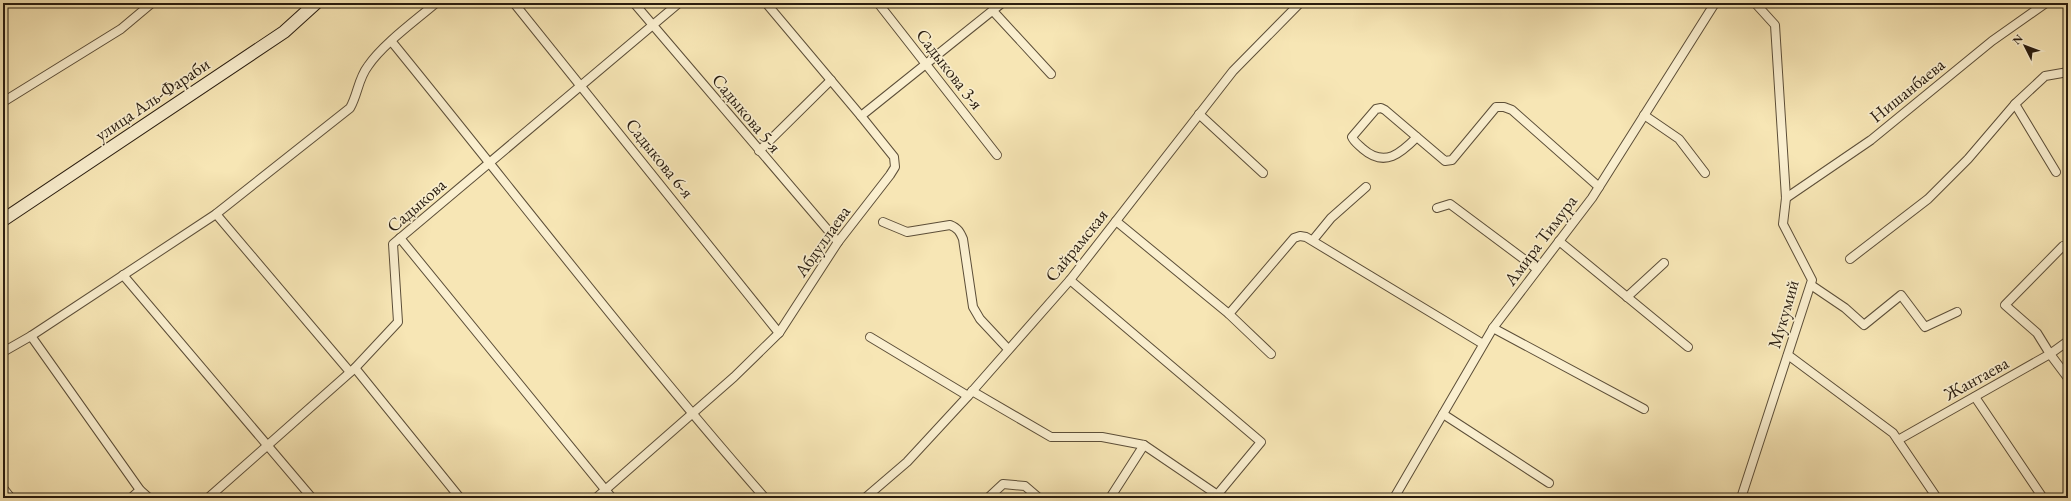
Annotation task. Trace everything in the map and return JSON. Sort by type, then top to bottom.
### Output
[{"type":"main road","name":"улица Аль-Фараби","points":[[3,220],[284,32],[316,3]]},
{"type":"street","points":[[3,102],[121,28],[152,3]]},
{"type":"street","points":[[3,352],[31,336],[216,214],[350,108],[356,96],[358,83],[368,66],[392,42],[436,3]]},
{"type":"street","name":"Садыкова 6-я","points":[[514,3],[779,333]]},
{"type":"street","name":"Садыкова 5-я","points":[[634,3],[838,242]]},
{"type":"street","name":"Садыкова","points":[[208,498],[353,370],[398,322],[393,244],[679,3]]},
{"type":"street","name":"Абдуллаева","points":[[596,498],[692,414],[779,333],[838,242],[895,167],[894,157],[766,3]]},
{"type":"street","name":"Садыкова 3-я","points":[[878,3],[997,155]]},
{"type":"street","points":[[861,116],[924,63],[993,12],[1002,3]]},
{"type":"street","name":"Сайрамская","points":[[865,498],[907,462],[1070,280],[1233,71],[1300,3]]},
{"type":"street","name":"Амира Тимура","points":[[1394,498],[1492,328],[1599,187],[1715,3]]},
{"type":"street","name":"Мукумий","points":[[1741,498],[1812,280],[1783,224],[1786,198],[1775,25],[1755,3]]},
{"type":"street","name":"Нишанбаева","points":[[1786,198],[1871,140],[1992,41],[2046,3]]},
{"type":"street","points":[[993,12],[1051,74]]},
{"type":"street","points":[[392,42],[692,414],[765,498]]},
{"type":"street","points":[[1850,259],[1928,199],[1968,159],[2015,104],[2045,76],[2068,72]]},
{"type":"street","points":[[759,151],[831,80]]},
{"type":"street","points":[[2015,104],[2056,172]]},
{"type":"street","points":[[1417,137],[1400,154],[1377,158],[1371,156],[1352,138],[1376,109],[1381,108],[1417,137],[1445,160],[1452,160],[1496,107],[1504,107],[1512,110],[1599,187]]},
{"type":"street","points":[[1199,114],[1263,173]]},
{"type":"street","points":[[1644,116],[1679,139],[1705,172]]},
{"type":"street","points":[[1313,240],[1331,218],[1366,187]]},
{"type":"street","points":[[1437,208],[1450,204],[1537,269]]},
{"type":"street","points":[[216,214],[353,370],[460,498]]},
{"type":"street","points":[[1116,221],[1229,314],[1271,354]]},
{"type":"street","points":[[883,222],[908,232],[950,225],[956,228],[963,239],[973,307],[980,319],[1008,349]]},
{"type":"street","points":[[1229,314],[1294,238],[1300,236],[1313,240],[1483,344]]},
{"type":"street","points":[[400,238],[612,498]]},
{"type":"street","points":[[1559,241],[1688,346]]},
{"type":"street","points":[[2063,246],[2005,304],[2037,333],[2050,354],[2068,378]]},
{"type":"street","points":[[1627,297],[1664,264]]},
{"type":"street","points":[[123,275],[312,498]]},
{"type":"street","points":[[870,337],[1051,437],[1102,437],[1144,445],[1220,496],[1261,442],[1070,280]]},
{"type":"street","points":[[1811,285],[1845,308],[1864,325],[1901,295],[1925,327],[1958,312]]},
{"type":"street","points":[[1492,328],[1644,409]]},
{"type":"street","points":[[31,336],[140,490],[149,498]]},
{"type":"street","name":"Жантаева","points":[[1898,440],[2050,354],[2068,341]]},
{"type":"street","points":[[1788,355],[1893,433],[1937,498]]},
{"type":"street","points":[[1975,397],[2043,498]]},
{"type":"street","points":[[1443,414],[1549,483]]},
{"type":"street","points":[[1110,498],[1144,445]]},
{"type":"street","points":[[988,498],[1003,484],[1025,486],[1039,498]]},
{"type":"street","points":[[3,488],[11,498]]},
{"type":"street","points":[[131,498],[140,490]]}]
